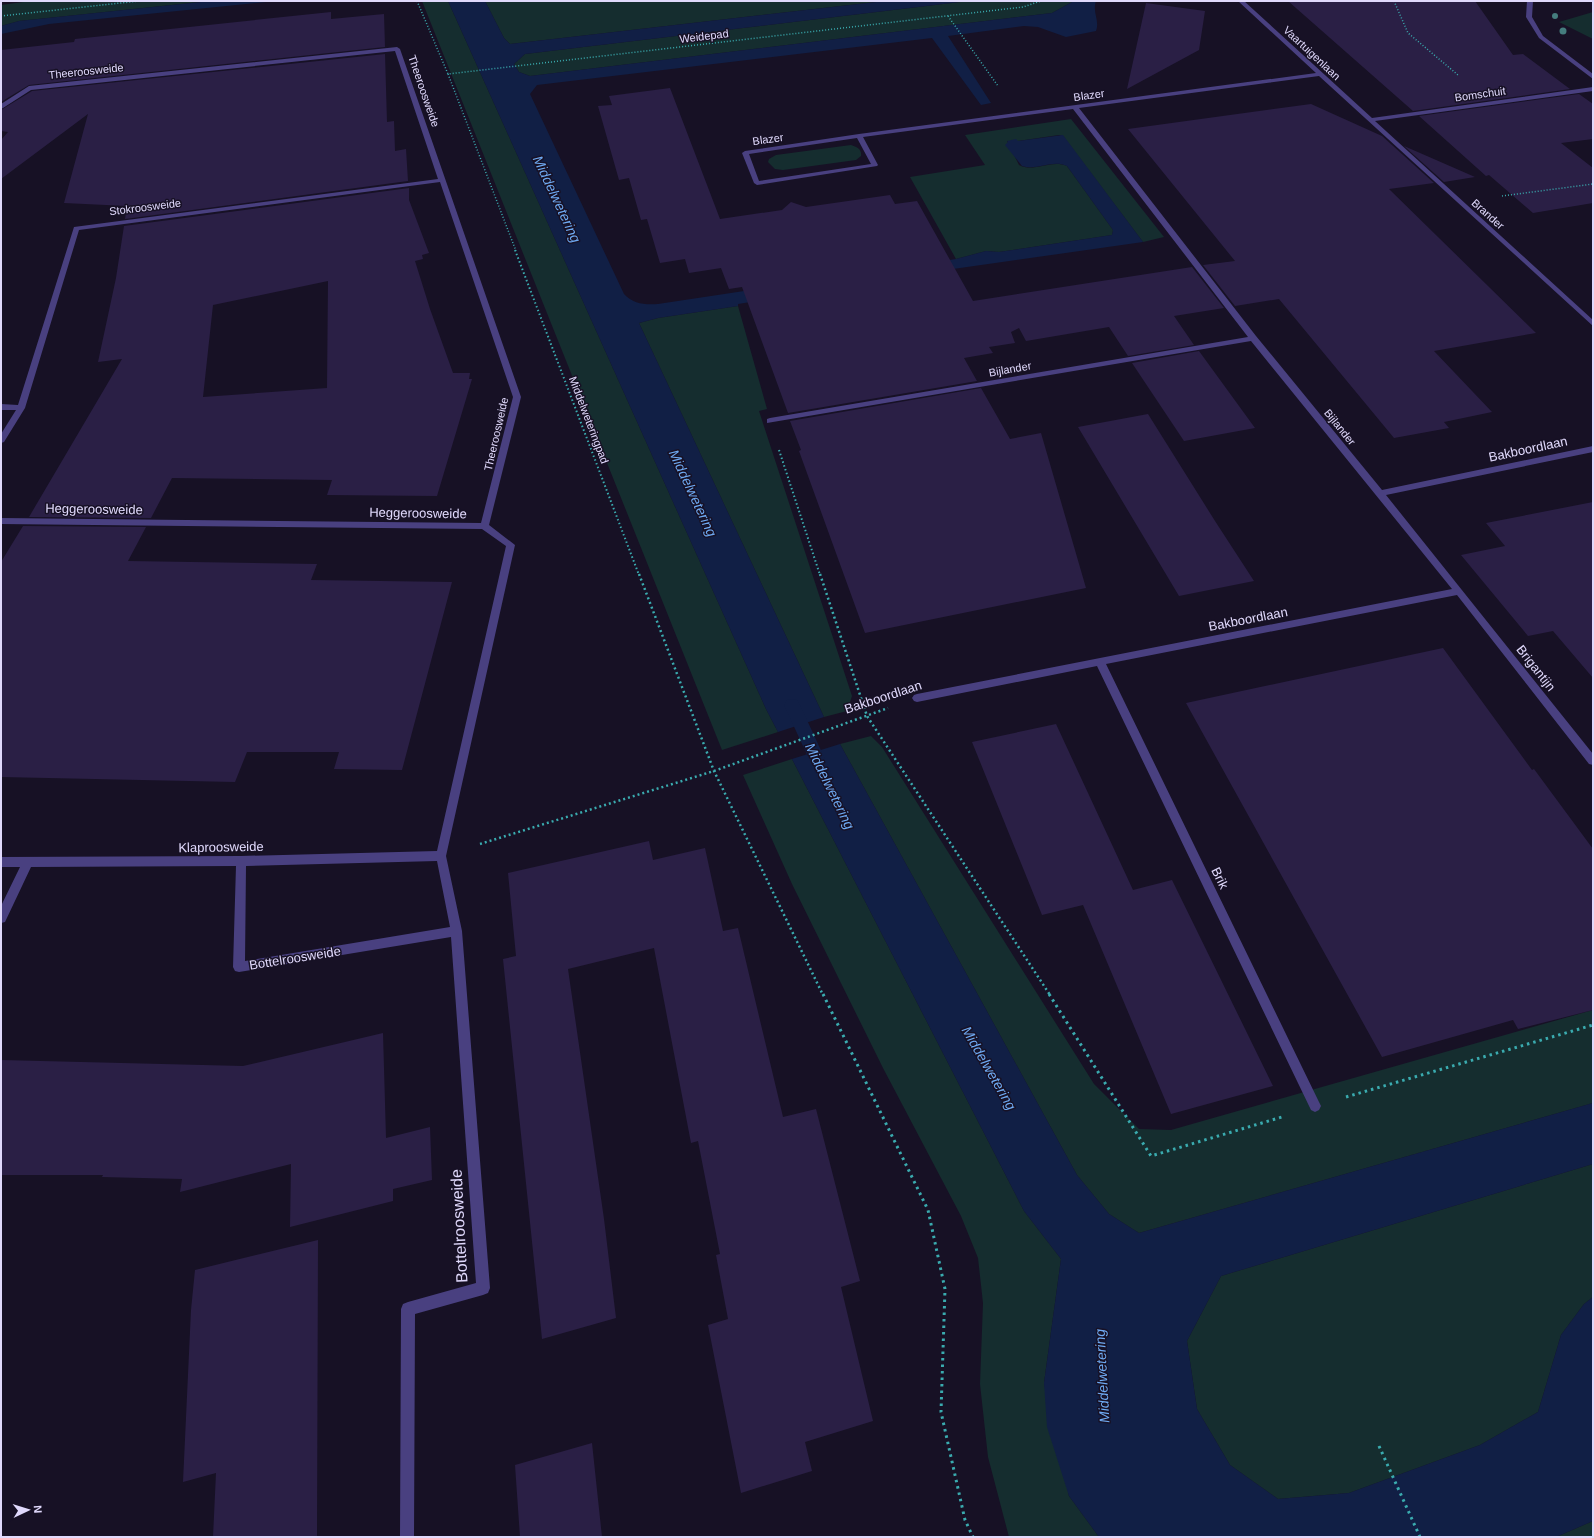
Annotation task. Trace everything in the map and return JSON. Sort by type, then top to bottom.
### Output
[{"type":"street","name":"Vaartuigenlaan","points":[[1241,1],[1370,120]]},
{"type":"street","points":[[1530,1],[1529,17],[1542,37],[1593,77]]},
{"type":"street","name":"Theeroosweide","points":[[1,107],[29,88],[398,49],[517,398],[484,526]]},
{"type":"street","name":"Blazer","points":[[859,136],[875,165],[757,183],[744,153],[859,136],[1320,74]]},
{"type":"street","name":"Bomschuit","points":[[1370,120],[1593,89]]},
{"type":"street","name":"Bijlander","points":[[1075,107],[1253,338],[1380,493]]},
{"type":"street","name":"Brander","points":[[1370,120],[1593,324]]},
{"type":"street","name":"Stokroosweide","points":[[1,440],[21,408],[76,228],[442,180]]},
{"type":"street","name":"Bijlander","points":[[770,421],[1253,338]]},
{"type":"street","points":[[1,407],[21,408]]},
{"type":"street","name":"Bakboordlaan","points":[[1380,493],[1593,449]]},
{"type":"street","points":[[1380,493],[1459,591]]},
{"type":"street","name":"Heggeroosweide","points":[[1,521],[484,526],[511,545],[441,856]]},
{"type":"street","name":"Bakboordlaan","points":[[917,698],[1459,591]]},
{"type":"street","name":"Brigantijn","points":[[1459,591],[1593,761]]},
{"type":"street","name":"Brik","points":[[1100,662],[1315,1106]]},
{"type":"street","name":"Klaproosweide","points":[[1,862],[241,862],[441,856]]},
{"type":"street","name":"Bottelroosweide","points":[[407,1537],[408,1309],[482,1288],[456,931],[441,856]]},
{"type":"street","name":"Bottelroosweide","points":[[241,862],[239,968],[456,931]]},
{"type":"street","points":[[1,918],[27,863]]},
{"type":"path","points":[[1,16],[140,1]]},
{"type":"path","points":[[417,1],[448,74]]},
{"type":"path","name":"Weidepad","points":[[448,74],[1023,7],[1041,1]]},
{"type":"path","points":[[1394,1],[1408,33],[1491,103]]},
{"type":"path","points":[[948,16],[1018,115]]},
{"type":"path","name":"Middelweteringpad","points":[[448,74],[714,771],[928,1210],[945,1289],[941,1412],[965,1520],[973,1537]]},
{"type":"path","points":[[1460,202],[1593,184]]},
{"type":"path","points":[[770,421],[867,716],[1069,1024],[1151,1156],[1315,1106],[1593,1025]]},
{"type":"path","name":"Bakboordlaan","points":[[441,856],[714,771],[917,698]]},
{"type":"path","points":[[1379,1446],[1420,1537]]},
{"type":"green space","points":[[31,1],[210,1],[19,21],[1,26],[1,5]]},
{"type":"green space","points":[[422,1],[448,1],[766,709],[778,732],[722,750]]},
{"type":"green space","points":[[485,1],[885,1],[510,44],[504,38]]},
{"type":"green space","points":[[968,1],[1074,1],[1052,13],[530,76],[519,72],[514,64],[525,54]]},
{"type":"green space","points":[[1593,12],[1593,39],[1559,22]]},
{"type":"green space","points":[[1071,119],[1164,237],[1143,242],[1063,136],[1059,135],[1018,141],[1007,141],[1019,165],[1031,168],[1055,164],[1067,166],[1113,230],[1112,235],[999,252],[986,251],[956,259],[910,177],[985,165],[965,135]]},
{"type":"green space","points":[[851,145],[861,152],[861,156],[856,160],[783,170],[775,169],[768,162],[769,159],[776,155]]},
{"type":"green space","points":[[738,306],[767,409],[759,411],[852,696],[847,711],[824,717],[639,323],[658,318]]},
{"type":"green space","points":[[871,736],[882,747],[1094,1084],[1139,1129],[1171,1130],[1593,1010],[1593,1103],[1139,1233],[1109,1214],[1077,1175],[840,744]]},
{"type":"green space","points":[[792,759],[1024,1211],[1061,1259],[1044,1383],[1069,1496],[1099,1537],[1009,1537],[988,1457],[980,1384],[983,1303],[978,1258],[961,1216],[883,1068],[792,884],[743,775]]},
{"type":"green space","points":[[1593,1164],[1593,1297],[1584,1304],[1561,1335],[1538,1412],[1480,1445],[1349,1493],[1278,1499],[1230,1465],[1197,1409],[1187,1341],[1221,1276]]},
{"type":"green space","points":[[1593,1521],[1593,1537],[1556,1537]]},
{"type":"water","points":[[210,1],[276,1],[49,24],[1,34],[1,26],[19,21]]},
{"type":"water","points":[[448,1],[485,1],[504,38],[510,44],[885,1],[968,1],[525,54],[514,64],[519,72],[530,76],[1052,13],[1074,1],[1096,1],[1096,31],[1066,37],[1038,27],[1024,26],[948,36],[991,103],[981,105],[932,38],[537,85],[530,94],[624,294],[635,302],[658,304],[956,259],[986,251],[999,252],[1112,235],[1113,230],[1067,166],[1061,164],[1050,164],[1033,167],[1022,166],[1005,145],[1008,142],[1007,141],[1016,139],[1018,141],[1063,135],[1143,242],[953,269],[738,304],[738,306],[658,318],[639,323],[824,717],[778,732],[766,709]]},
{"type":"water","points":[[840,744],[1077,1175],[1109,1214],[1139,1233],[1593,1103],[1593,1164],[1221,1276],[1187,1341],[1197,1409],[1230,1465],[1278,1499],[1349,1493],[1480,1445],[1538,1412],[1561,1335],[1584,1304],[1593,1297],[1593,1521],[1556,1537],[1099,1537],[1069,1496],[1047,1427],[1044,1383],[1061,1259],[1024,1211],[792,759]]},
{"type":"building","points":[[1288,1],[1475,1],[1513,55],[1523,54],[1570,89],[1413,111]]},
{"type":"building","points":[[1146,3],[1205,11],[1199,50],[1127,89]]},
{"type":"building","points":[[331,12],[331,19],[384,14],[385,47],[29,85],[1,102],[1,50],[74,42],[75,39]]},
{"type":"building","points":[[385,54],[387,122],[394,121],[395,151],[406,149],[408,181],[125,219],[127,206],[64,203],[88,114],[1,179],[1,140],[8,132],[1,131],[1,110],[32,91]]},
{"type":"building","points":[[670,88],[720,219],[782,210],[791,202],[806,207],[890,195],[895,204],[917,201],[973,301],[1192,267],[1224,308],[1174,316],[1194,345],[1128,356],[1109,327],[1026,341],[1019,328],[1011,332],[1015,343],[989,347],[993,353],[964,358],[977,381],[788,413],[742,287],[729,289],[721,268],[689,273],[685,259],[660,263],[647,219],[641,220],[629,178],[619,180],[598,106],[612,105],[609,96]]},
{"type":"building","points":[[1579,94],[1593,104],[1593,139],[1561,143],[1593,168],[1593,203],[1533,213],[1489,175],[1486,176],[1419,116]]},
{"type":"building","points":[[1311,104],[1382,136],[1434,183],[1389,189],[1536,333],[1434,351],[1492,412],[1444,422],[1449,428],[1394,438],[1279,299],[1235,306],[1203,265],[1235,261],[1128,129]]},
{"type":"building","points":[[1404,146],[1475,177],[1444,182]]},
{"type":"building","points":[[409,188],[409,200],[429,253],[422,255],[423,259],[415,261],[430,309],[453,373],[470,373],[469,379],[472,379],[437,496],[327,495],[332,480],[172,478],[151,518],[29,517],[122,359],[98,362],[116,278],[124,226]],"holes":[[[328,281],[327,388],[203,397],[213,305]]]},
{"type":"building","points":[[1199,351],[1255,428],[1184,441],[1132,363]]},
{"type":"building","points":[[981,388],[1010,439],[1041,433],[1086,588],[865,633],[799,451],[801,450],[790,421]]},
{"type":"building","points":[[1148,414],[1254,581],[1179,596],[1078,427]]},
{"type":"building","points":[[1593,502],[1593,678],[1553,631],[1528,636],[1461,555],[1505,546],[1486,523]]},
{"type":"building","points":[[23,526],[146,527],[128,561],[317,564],[311,580],[452,582],[402,770],[334,769],[339,752],[247,752],[235,782],[1,777],[1,562]]},
{"type":"building","points":[[1443,648],[1532,770],[1534,769],[1593,849],[1593,1010],[1518,1029],[1513,1020],[1382,1057],[1186,703]]},
{"type":"building","points":[[1056,724],[1133,890],[1172,880],[1273,1086],[1171,1114],[1083,905],[1042,915],[972,742]]},
{"type":"building","points":[[649,841],[653,860],[705,848],[723,931],[738,928],[783,1117],[816,1109],[860,1281],[841,1287],[873,1421],[805,1442],[812,1471],[741,1493],[708,1325],[728,1319],[716,1255],[720,1254],[698,1141],[691,1143],[654,948],[568,969],[604,1219],[616,1318],[542,1339],[503,959],[516,956],[508,873]]},
{"type":"building","points":[[383,1033],[386,1138],[430,1127],[432,1180],[393,1189],[393,1201],[290,1227],[291,1164],[180,1192],[182,1179],[102,1177],[103,1175],[1,1175],[1,1060],[243,1066]]},
{"type":"building","points":[[318,1240],[317,1537],[213,1537],[216,1473],[183,1482],[191,1310],[195,1270]]},
{"type":"building","points":[[592,1443],[602,1537],[520,1537],[515,1465]]},
{"type":"waterway","name":"Middelwetering","points":[[792,705],[823,772]]}]
